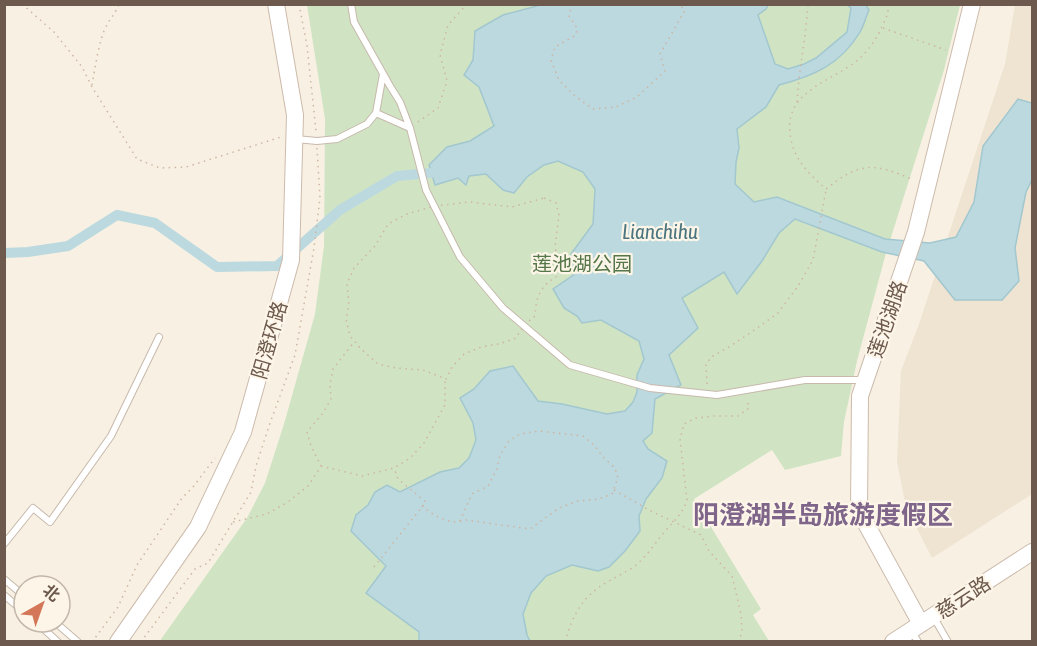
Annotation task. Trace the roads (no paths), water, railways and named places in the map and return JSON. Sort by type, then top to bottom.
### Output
[{"type":"street","name":"阳澄环路","points":[[118,642],[198,527],[243,432],[291,260],[295,115],[276,4]]},
{"type":"street","name":"莲池湖路","points":[[921,628],[859,511],[860,396],[916,232],[972,4]]},
{"type":"street","name":"慈云路","points":[[893,642],[921,628],[1032,552]]},
{"type":"lane","points":[[351,4],[354,22],[400,102],[410,128],[426,190],[460,257],[503,308],[570,365],[650,388],[717,395],[805,380],[866,380]]},
{"type":"lane","points":[[294,139],[317,141],[337,139],[366,124],[376,113],[383,74]]},
{"type":"lane","points":[[376,113],[410,128]]},
{"type":"lane","points":[[4,544],[33,508],[50,522],[111,436],[159,337]]},
{"type":"lane","points":[[921,628],[948,642]]},
{"type":"water","name":"Lianchihu","points":[[537,5],[768,5],[758,15],[775,64],[788,69],[816,58],[847,32],[851,8],[847,5],[866,5],[869,10],[863,27],[844,53],[815,73],[779,85],[766,107],[737,129],[739,148],[735,184],[754,202],[777,197],[885,239],[930,243],[956,237],[974,202],[983,146],[1018,99],[1032,103],[1032,180],[1026,192],[1015,248],[1019,281],[1002,300],[955,300],[924,261],[882,252],[795,219],[779,233],[762,261],[737,294],[724,272],[682,298],[698,328],[669,355],[681,385],[655,399],[652,433],[643,441],[648,449],[667,461],[662,478],[646,499],[639,516],[640,531],[625,551],[609,567],[598,571],[572,565],[546,576],[531,593],[523,614],[530,641],[419,641],[419,632],[366,593],[386,566],[351,531],[356,515],[368,505],[375,492],[387,485],[400,492],[440,472],[459,468],[469,458],[476,440],[473,423],[460,398],[474,389],[490,371],[513,366],[538,401],[607,414],[625,411],[633,402],[637,392],[637,375],[644,359],[639,341],[601,320],[582,323],[577,316],[564,308],[553,289],[575,274],[571,254],[593,224],[595,189],[583,172],[558,161],[544,165],[527,177],[514,193],[503,190],[486,174],[469,176],[466,185],[458,178],[435,185],[429,165],[447,147],[470,141],[494,126],[479,87],[464,75],[473,60],[475,31],[503,15]]},
{"type":"waterway","points":[[4,253],[68,246],[117,215],[155,223],[217,267],[277,266],[340,210],[397,176],[431,173]]},
{"type":"district","name":"阳澄湖半岛旅游度假区","points":[[823,515]]},
{"type":"park label","name":"莲池湖公园","points":[[582,263]]}]
